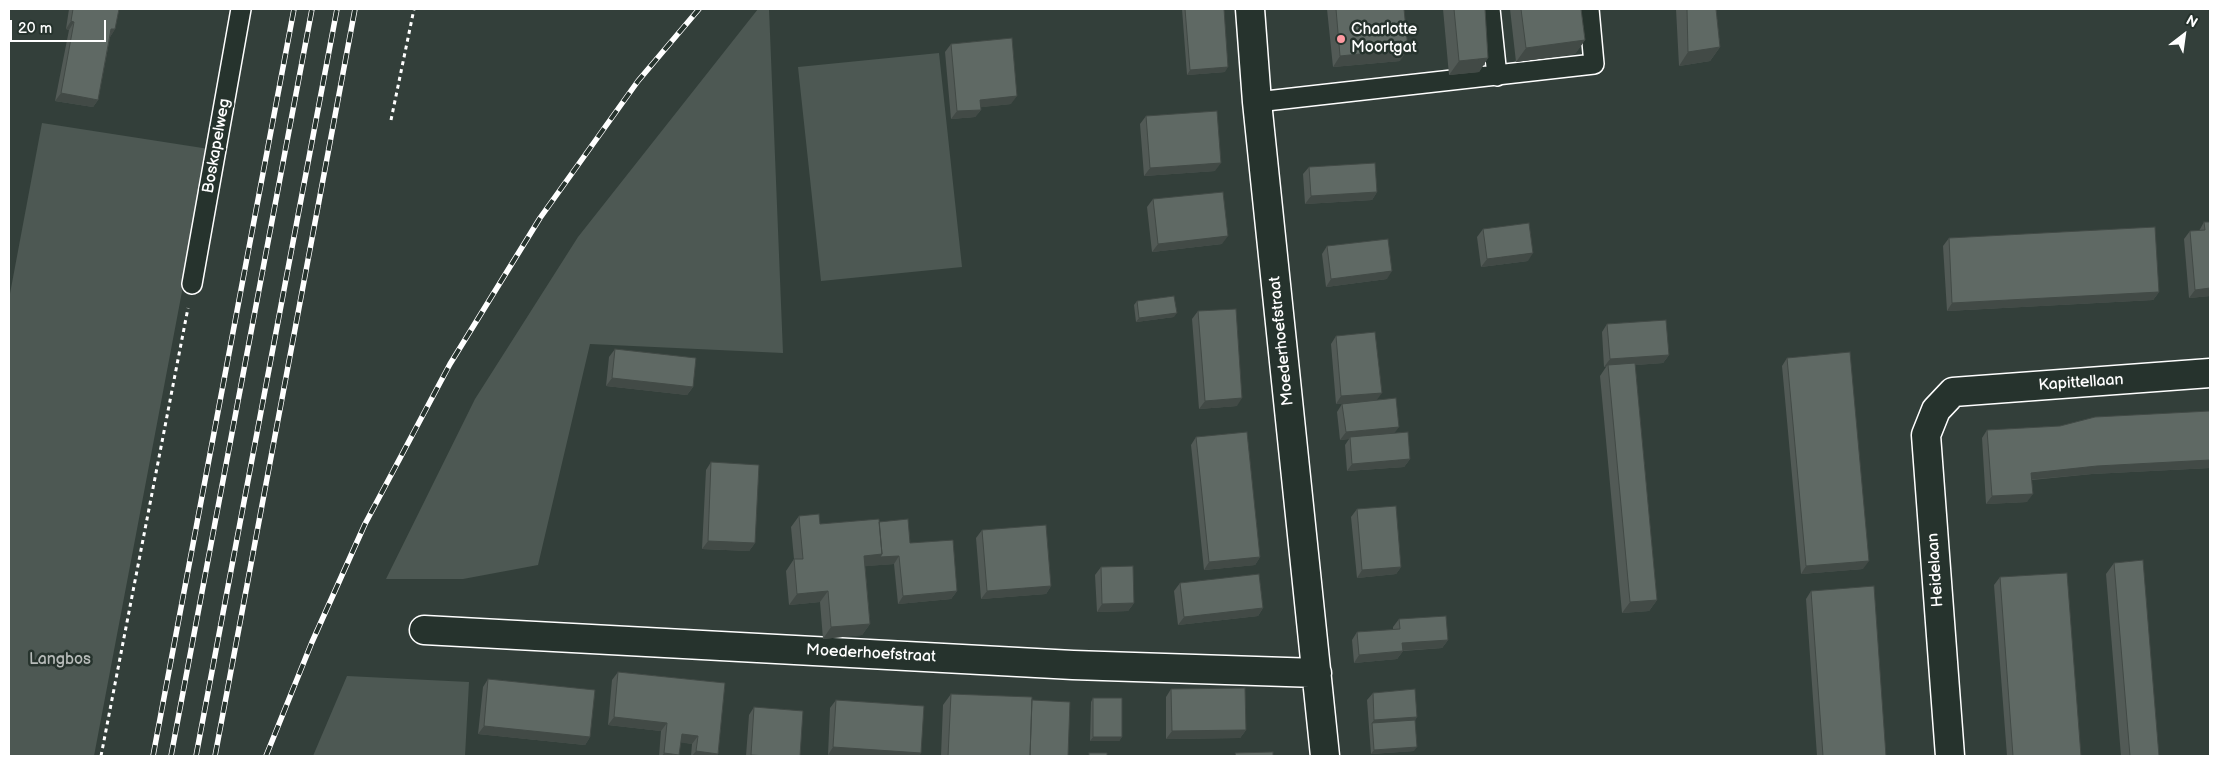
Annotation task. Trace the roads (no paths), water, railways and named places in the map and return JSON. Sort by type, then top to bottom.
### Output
[{"type":"street","name":"Moederhoefstraat","points":[[1250,9],[1257,102],[1325,756]]},
{"type":"street","name":"Kapittellaan","points":[[1953,392],[2210,373]]},
{"type":"street","name":"Heidelaan","points":[[1950,756],[1926,435],[1936,410],[1953,392]]},
{"type":"street","name":"Moederhoefstraat","points":[[424,630],[1073,664],[1317,673]]},
{"type":"lane","name":"Boskapelweg","points":[[192,284],[241,9]]},
{"type":"lane","points":[[1490,9],[1497,76]]},
{"type":"lane","points":[[1257,102],[1594,64],[1589,9]]},
{"type":"railway","points":[[153,756],[294,9]]},
{"type":"railway","points":[[171,756],[312,9]]},
{"type":"railway","points":[[196,756],[337,9]]},
{"type":"railway","points":[[215,756],[355,9]]},
{"type":"railway","points":[[266,756],[312,642],[365,524],[450,364],[540,218],[638,81],[699,9]]},
{"type":"place","name":"Charlotte Moortgat","points":[[1341,39]]},
{"type":"park label","name":"Langbos","points":[[60,660]]}]
